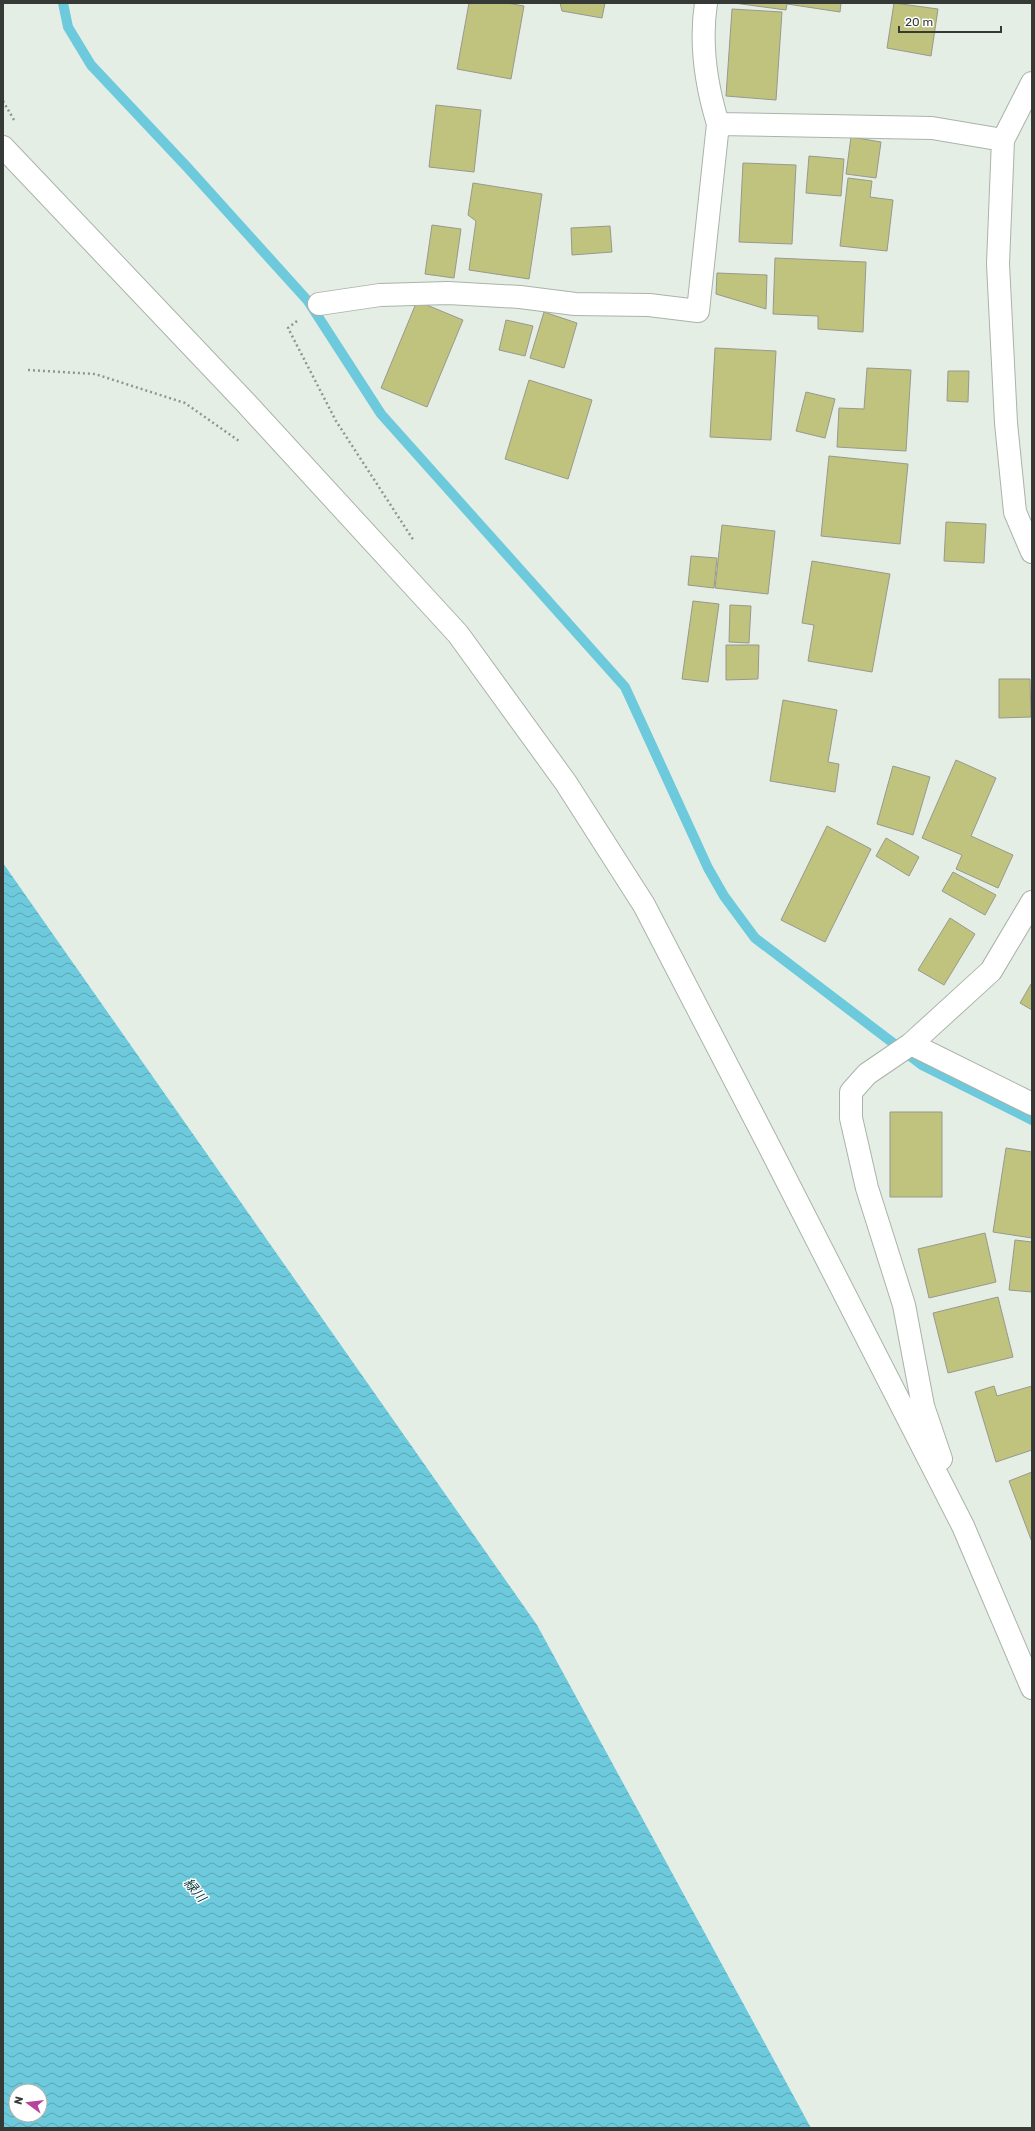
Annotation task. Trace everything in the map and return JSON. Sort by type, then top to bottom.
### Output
[{"type":"street","points":[[319,304],[380,295],[448,293],[520,297],[575,304],[649,304],[698,311],[718,124],[709,92],[703,26],[706,3]]},
{"type":"street","points":[[1032,83],[1003,140],[998,264],[1006,423],[1016,512],[1032,552]]},
{"type":"street","points":[[718,124],[932,128],[1003,140]]},
{"type":"street","points":[[3,147],[246,402],[458,634],[566,783],[644,905],[963,1526],[1032,1688]]},
{"type":"street","points":[[963,1526],[924,1406],[904,1305],[866,1188],[851,1118],[851,1092],[867,1074],[911,1044],[991,971],[1032,902]]},
{"type":"street","points":[[911,1044],[1032,1104]]},
{"type":"path","points":[[298,320],[288,328],[336,422],[415,542]]},
{"type":"path","points":[[28,370],[95,374],[185,403],[240,442]]},
{"type":"water","name":"緑川","points":[[3,863],[537,1625],[811,2128],[3,2128]]},
{"type":"building","points":[[469,3],[507,3],[524,6],[511,79],[457,69]]},
{"type":"building","points":[[560,3],[605,3],[602,18],[562,11]]},
{"type":"building","points":[[734,3],[841,3],[840,12],[787,4],[786,10]]},
{"type":"building","points":[[894,3],[938,9],[931,56],[887,48]]},
{"type":"building","points":[[732,9],[782,12],[776,100],[726,96]]},
{"type":"building","points":[[436,105],[481,110],[474,172],[429,167]]},
{"type":"building","points":[[851,137],[881,142],[876,178],[846,174]]},
{"type":"building","points":[[809,156],[844,159],[841,196],[806,193]]},
{"type":"building","points":[[743,163],[796,165],[792,244],[739,242]]},
{"type":"building","points":[[848,178],[872,181],[870,197],[893,200],[887,251],[840,246]]},
{"type":"building","points":[[473,183],[542,194],[529,279],[469,270],[476,221],[468,215]]},
{"type":"building","points":[[432,225],[461,229],[454,278],[425,274]]},
{"type":"building","points":[[610,226],[612,252],[572,255],[571,228]]},
{"type":"building","points":[[775,258],[866,262],[863,332],[818,329],[818,316],[773,314]]},
{"type":"building","points":[[717,273],[767,275],[766,309],[716,294]]},
{"type":"building","points":[[417,301],[463,320],[427,407],[381,388]]},
{"type":"building","points":[[544,312],[577,323],[564,368],[530,358]]},
{"type":"building","points":[[506,320],[533,326],[525,356],[499,350]]},
{"type":"building","points":[[715,348],[776,351],[771,440],[710,437]]},
{"type":"building","points":[[867,368],[911,370],[906,451],[837,447],[839,408],[864,409]]},
{"type":"building","points":[[948,371],[969,371],[968,402],[947,401]]},
{"type":"building","points":[[529,380],[592,400],[568,479],[505,459]]},
{"type":"building","points":[[806,392],[835,399],[825,438],[796,431]]},
{"type":"building","points":[[829,456],[908,464],[900,544],[821,536]]},
{"type":"building","points":[[946,522],[986,524],[984,563],[944,561]]},
{"type":"building","points":[[722,525],[775,531],[768,594],[715,588]]},
{"type":"building","points":[[691,556],[717,558],[714,588],[688,585]]},
{"type":"building","points":[[812,561],[890,574],[872,672],[808,661],[814,625],[802,623]]},
{"type":"building","points":[[693,601],[719,604],[708,682],[682,679]]},
{"type":"building","points":[[730,605],[751,606],[749,643],[729,642]]},
{"type":"building","points":[[726,645],[759,645],[758,679],[726,680]]},
{"type":"building","points":[[999,679],[1030,679],[1031,717],[999,718]]},
{"type":"building","points":[[783,700],[837,710],[828,762],[839,764],[835,792],[770,781]]},
{"type":"building","points":[[956,760],[996,778],[971,836],[1013,855],[998,888],[956,869],[962,855],[922,838]]},
{"type":"building","points":[[893,766],[930,777],[913,835],[877,824]]},
{"type":"building","points":[[827,826],[871,849],[825,942],[781,920]]},
{"type":"building","points":[[886,838],[919,857],[909,876],[876,856]]},
{"type":"building","points":[[953,872],[996,895],[985,915],[942,891]]},
{"type":"building","points":[[950,918],[975,934],[944,985],[918,970]]},
{"type":"building","points":[[1031,984],[1032,985],[1032,1010],[1020,1003]]},
{"type":"building","points":[[890,1112],[942,1112],[942,1197],[890,1197]]},
{"type":"building","points":[[1006,1148],[1032,1152],[1032,1238],[993,1232]]},
{"type":"building","points":[[985,1233],[996,1282],[929,1298],[918,1249]]},
{"type":"building","points":[[1015,1240],[1032,1242],[1032,1292],[1009,1290]]},
{"type":"building","points":[[998,1297],[1013,1357],[948,1373],[933,1313]]},
{"type":"building","points":[[994,1386],[997,1396],[1032,1386],[1032,1450],[996,1462],[975,1392]]},
{"type":"building","points":[[1032,1472],[1032,1542],[1009,1481]]},
{"type":"waterway","points":[[63,3],[68,27],[91,65],[187,167],[308,301],[381,414],[625,687],[708,868],[724,896],[755,938],[922,1065],[1032,1120]]}]
